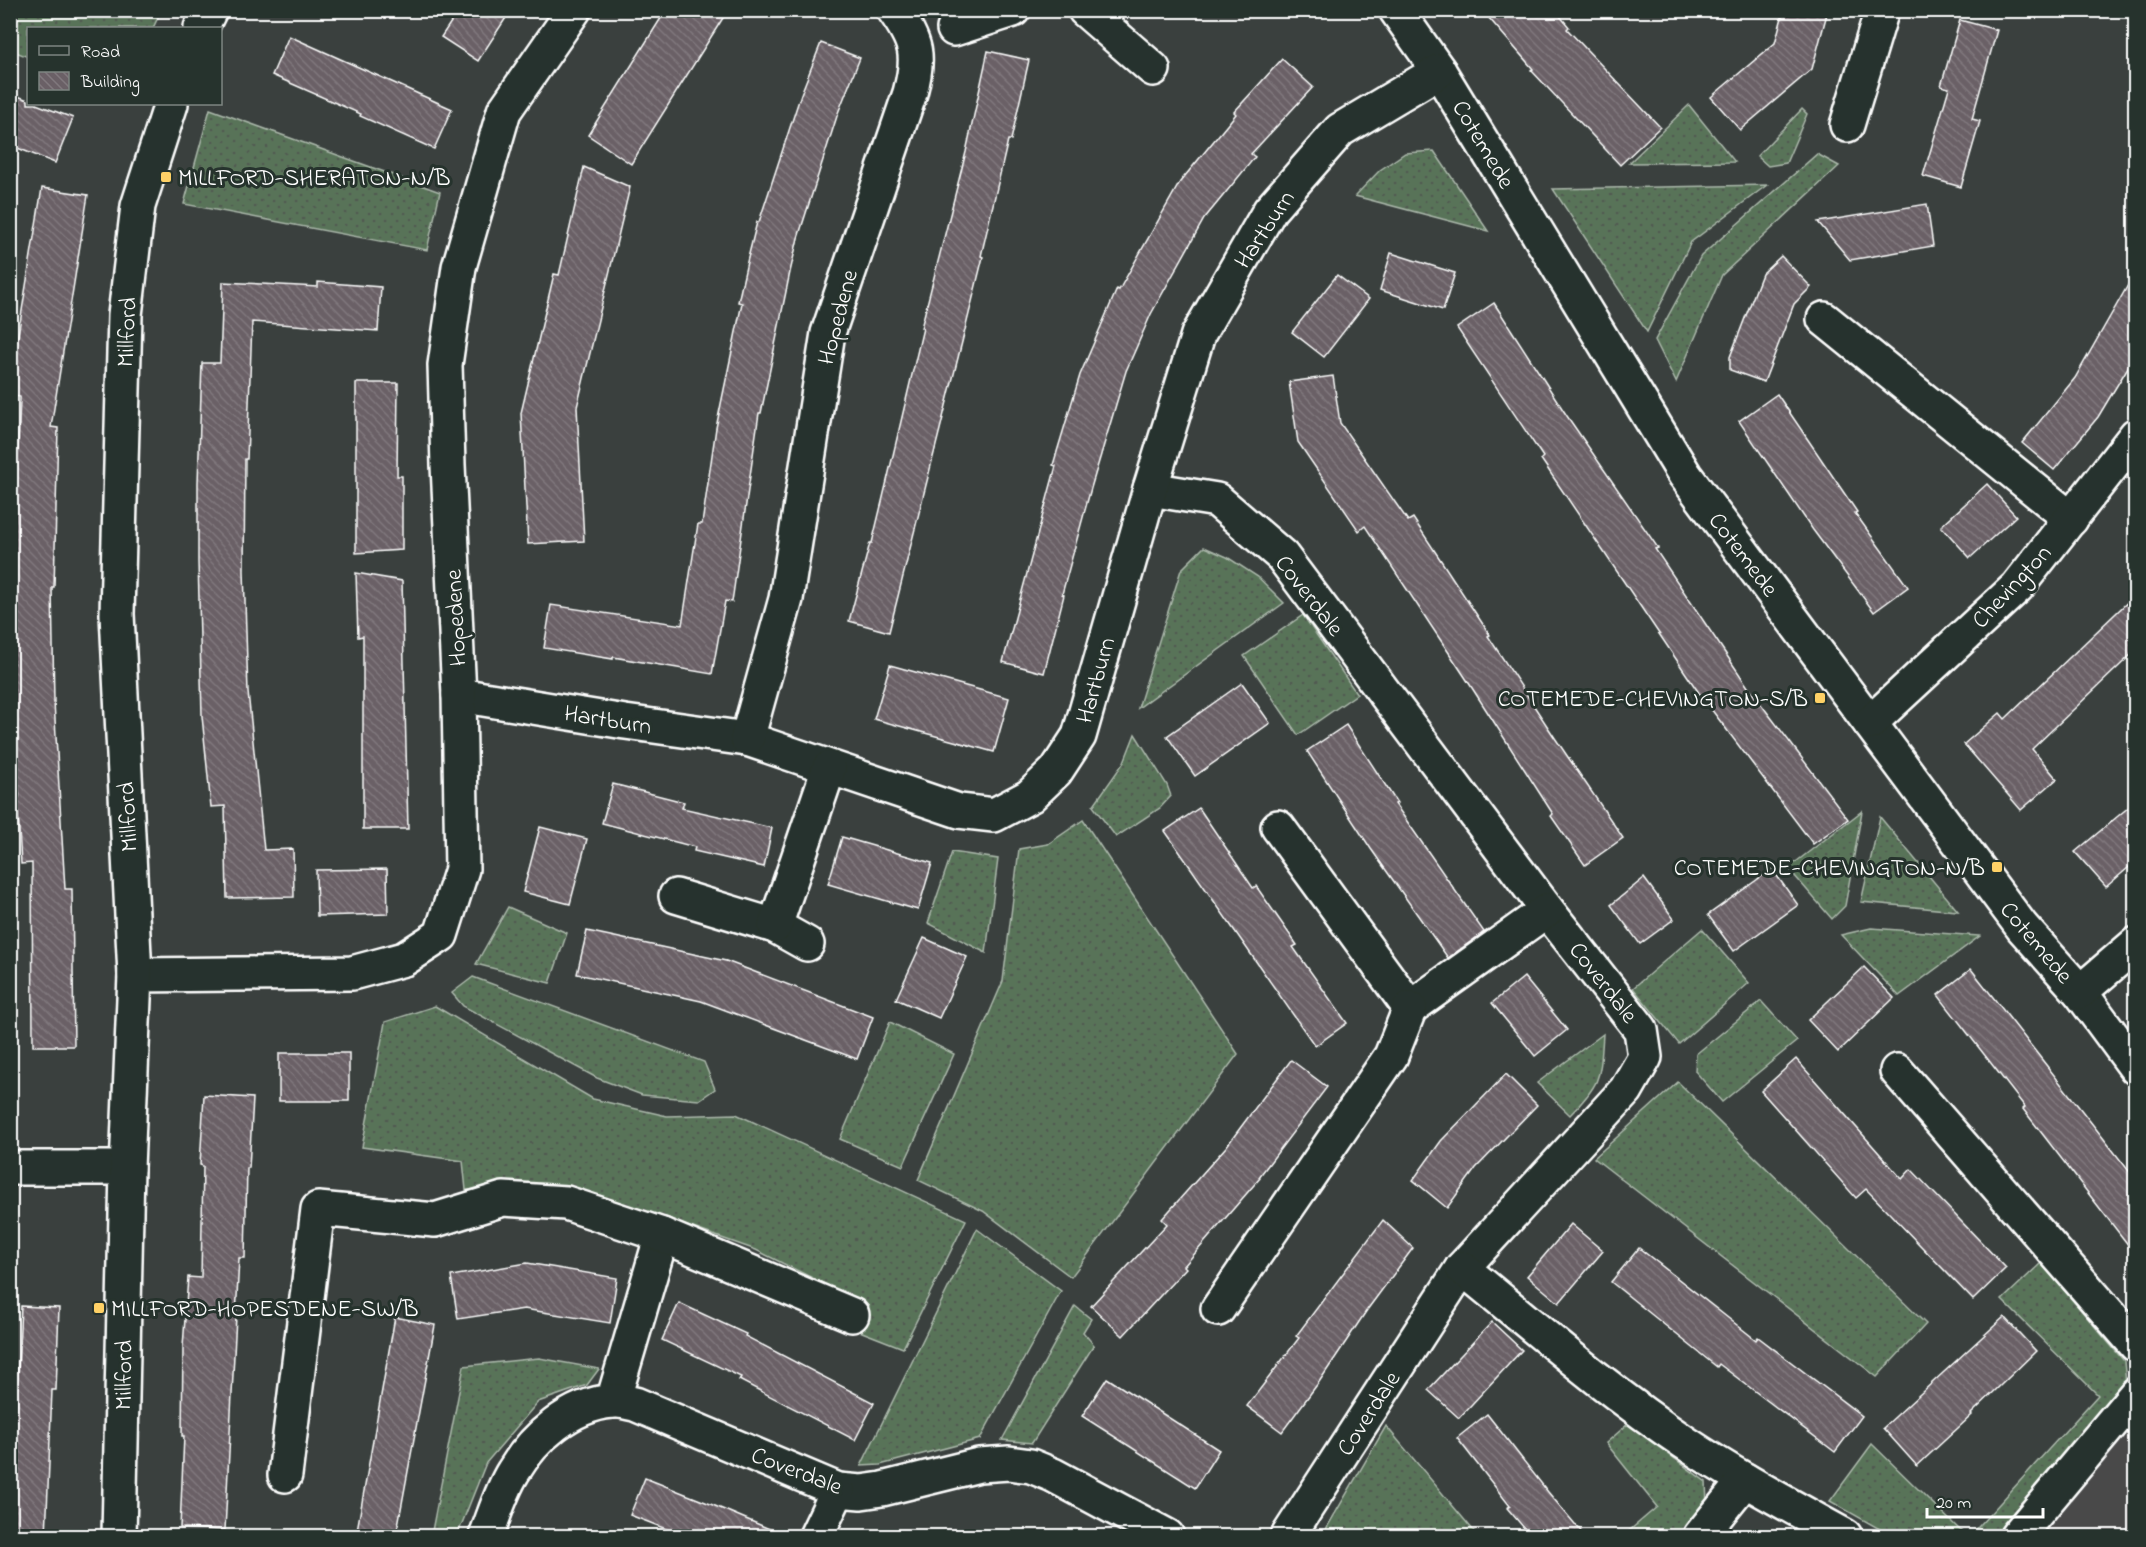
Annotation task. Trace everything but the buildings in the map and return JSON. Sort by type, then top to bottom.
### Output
[{"type":"street","points":[[202,27],[210,10]]},
{"type":"street","name":"Hopedene","points":[[135,975],[352,973],[404,959],[441,935],[462,869],[459,695],[445,365],[459,267],[504,111],[574,10]]},
{"type":"street","name":"Hopedene","points":[[747,739],[786,599],[828,333],[917,67],[914,42],[894,10]]},
{"type":"street","points":[[954,29],[1013,10]]},
{"type":"street","points":[[1085,10],[1153,69]]},
{"type":"street","name":"Cotemede","points":[[1396,10],[1439,71],[1685,475],[2022,927],[2080,992],[2136,1068]]},
{"type":"street","points":[[1847,125],[1882,10]]},
{"type":"street","name":"Hartburn","points":[[459,695],[747,739],[959,811],[994,815],[1030,796],[1056,771],[1079,736],[1150,489],[1198,335],[1270,210],[1340,130],[1439,71]]},
{"type":"street","name":"Millford","points":[[119,1536],[127,1168],[135,975],[117,614],[125,315],[138,206],[171,105]]},
{"type":"street","points":[[1824,319],[2071,519]]},
{"type":"street","name":"Chevington","points":[[1870,723],[2018,587],[2136,435]]},
{"type":"street","name":"Coverdale","points":[[1150,489],[1217,500],[1282,556],[1547,910],[1641,1030],[1645,1057],[1626,1090],[1462,1268],[1288,1536]]},
{"type":"street","points":[[775,926],[830,768]]},
{"type":"street","points":[[1278,827],[1410,1008]]},
{"type":"street","points":[[676,896],[775,926],[807,945]]},
{"type":"street","points":[[1218,1309],[1391,1056],[1410,1008],[1547,910]]},
{"type":"street","points":[[2080,992],[2136,944]]},
{"type":"street","points":[[1897,1071],[2136,1345]]},
{"type":"street","points":[[10,1168],[127,1168]]},
{"type":"street","points":[[285,1475],[318,1209],[435,1220],[503,1199],[566,1203],[662,1235],[852,1314]]},
{"type":"street","points":[[613,1401],[662,1235]]},
{"type":"street","points":[[1462,1268],[1626,1401],[1685,1443],[1744,1480],[1845,1536]]},
{"type":"street","points":[[2017,1536],[2136,1394]]},
{"type":"street","name":"Coverdale","points":[[486,1536],[512,1474],[530,1447],[560,1420],[589,1406],[613,1401],[635,1404],[838,1490],[861,1492],[882,1489],[980,1465],[1009,1463],[1031,1466],[1053,1474],[1167,1536]]},
{"type":"street","points":[[1700,1536],[1744,1480]]},
{"type":"street","points":[[816,1536],[838,1490]]},
{"type":"shaded area","points":[[2135,1425],[2135,1536],[2037,1536]]},
{"type":"green space","points":[[11,10],[161,11],[153,27],[27,27],[27,57],[11,50]]},
{"type":"green space","points":[[1689,105],[1735,162],[1629,163]]},
{"type":"green space","points":[[210,109],[440,192],[427,250],[184,204]]},
{"type":"green space","points":[[1802,109],[1807,114],[1786,163],[1768,166],[1757,156]]},
{"type":"green space","points":[[1434,151],[1488,231],[1355,196],[1380,170],[1405,153]]},
{"type":"green space","points":[[1817,154],[1839,166],[1722,275],[1676,382],[1655,340],[1701,256]]},
{"type":"green space","points":[[1767,185],[1691,242],[1647,332],[1553,189]]},
{"type":"green space","points":[[1204,547],[1227,557],[1258,577],[1284,603],[1138,708],[1181,570]]},
{"type":"green space","points":[[1303,615],[1357,694],[1298,735],[1244,656]]},
{"type":"green space","points":[[1135,734],[1167,785],[1171,796],[1160,808],[1116,837],[1093,806],[1124,762]]},
{"type":"green space","points":[[1862,811],[1845,906],[1832,919],[1788,868]]},
{"type":"green space","points":[[1880,817],[1958,911],[1861,902]]},
{"type":"green space","points":[[1083,820],[1238,1054],[1071,1277],[983,1211],[918,1180],[1003,981],[1019,849],[1048,844]]},
{"type":"green space","points":[[952,852],[998,859],[986,953],[928,923]]},
{"type":"green space","points":[[508,907],[567,933],[550,983],[476,964]]},
{"type":"green space","points":[[1871,928],[1980,936],[1899,996],[1841,935]]},
{"type":"green space","points":[[1702,929],[1749,983],[1679,1044],[1633,988]]},
{"type":"green space","points":[[473,977],[704,1062],[715,1089],[699,1100],[642,1095],[597,1078],[463,1006],[452,993]]},
{"type":"green space","points":[[1761,1001],[1797,1041],[1722,1102],[1695,1071],[1696,1054]]},
{"type":"green space","points":[[435,1006],[593,1099],[667,1116],[736,1114],[966,1220],[903,1348],[857,1330],[869,1306],[756,1250],[630,1206],[539,1185],[466,1190],[463,1161],[362,1147],[385,1022]]},
{"type":"green space","points":[[890,1022],[954,1054],[903,1166],[840,1139]]},
{"type":"green space","points":[[1603,1034],[1597,1079],[1588,1095],[1570,1115],[1537,1083]]},
{"type":"green space","points":[[1678,1082],[1926,1324],[1877,1377],[1594,1158]]},
{"type":"green space","points":[[977,1229],[1061,1291],[980,1439],[880,1465],[861,1466]]},
{"type":"green space","points":[[2041,1263],[2124,1361],[2126,1384],[1997,1536],[1970,1536],[2098,1395],[2002,1300]]},
{"type":"green space","points":[[1075,1306],[1091,1319],[1083,1332],[1094,1345],[1032,1443],[1002,1440]]},
{"type":"green space","points":[[539,1358],[599,1369],[587,1385],[538,1402],[486,1463],[457,1536],[431,1536],[464,1366]]},
{"type":"green space","points":[[1628,1424],[1706,1482],[1707,1505],[1680,1536],[1623,1536],[1657,1507],[1606,1443]]},
{"type":"green space","points":[[1386,1426],[1478,1536],[1322,1536]]},
{"type":"green space","points":[[1872,1444],[1966,1536],[1892,1536],[1830,1501]]},
{"type":"place","name":"MILLFORD-SHERATON-N/B","points":[[166,177]]},
{"type":"place","name":"COTEMEDE-CHEVINGTON-S/B","points":[[1820,698]]},
{"type":"place","name":"COTEMEDE-CHEVINGTON-N/B","points":[[1997,867]]},
{"type":"place","name":"MILLFORD-HOPESDENE-SW/B","points":[[99,1308]]}]
